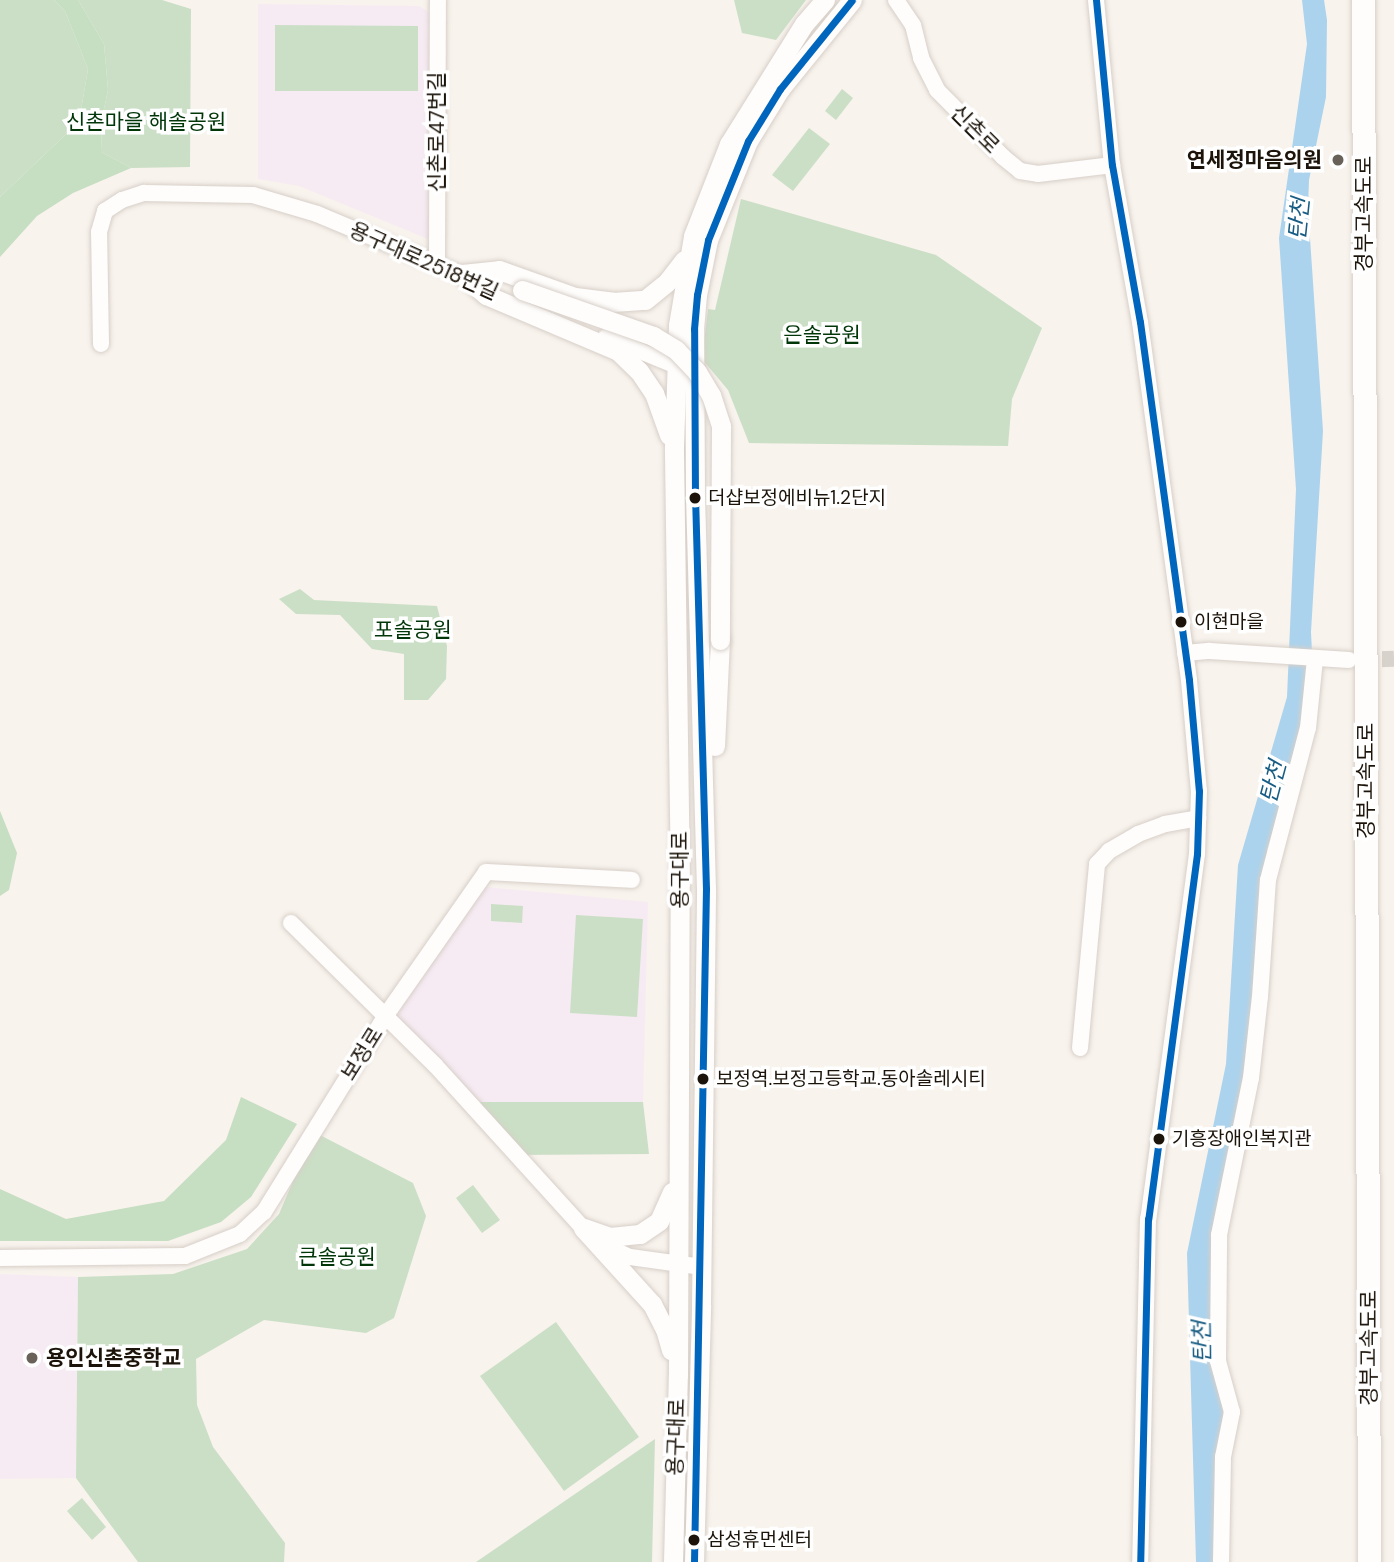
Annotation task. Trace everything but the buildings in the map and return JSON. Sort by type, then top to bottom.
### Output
[{"type":"highway","name":"경부고속도로","points":[[1363,0],[1369,1562]]},
{"type":"main road","points":[[718,191],[729,144],[754,100],[804,24],[825,0]]},
{"type":"main road","points":[[718,191],[780,89],[852,0]]},
{"type":"main road","name":"용구대로","points":[[673,1562],[678,1375],[680,883],[674,417],[678,325],[691,244],[718,191]]},
{"type":"main road","name":"용구대로","points":[[694,1562],[702,1267],[706,859],[695,496],[696,305],[718,191]]},
{"type":"main road","points":[[462,274],[499,270],[576,296],[613,302],[645,300],[667,282],[691,244],[695,249],[685,305],[688,310],[696,305]]},
{"type":"main road","points":[[462,274],[492,278],[653,336],[676,350],[697,372],[712,395],[721,438],[720,640],[706,859]]},
{"type":"main road","points":[[462,274],[486,295],[618,351],[639,371],[654,393],[674,447]]},
{"type":"main road","points":[[674,417],[681,416],[683,475],[695,496]]},
{"type":"main road","points":[[677,1141],[689,1155],[690,1220],[696,1222],[701,1217]]},
{"type":"main road","points":[[583,1228],[618,1238],[650,1230],[667,1208],[677,1175]]},
{"type":"main road","points":[[583,1228],[657,1311],[678,1375]]},
{"type":"street","name":"신촌로47번길","points":[[437,264],[438,0]]},
{"type":"street","name":"신촌로","points":[[896,0],[914,25],[920,58],[937,90],[1020,171],[1038,174],[1112,165]]},
{"type":"street","points":[[1096,0],[1112,165],[1140,323],[1185,653],[1199,791],[1197,854],[1149,1209],[1140,1562]]},
{"type":"street","name":"용구대로2518번길","points":[[101,344],[99,232],[105,211],[121,200],[144,193],[253,195],[317,214],[462,274],[495,292],[695,373]]},
{"type":"street","points":[[1185,653],[1210,651],[1349,660]]},
{"type":"street","points":[[1221,1562],[1223,1457],[1232,1412],[1218,1361],[1219,1235],[1251,1078],[1268,880],[1308,728],[1311,659]]},
{"type":"street","points":[[1080,1048],[1097,864],[1109,851],[1138,834],[1165,824],[1198,818]]},
{"type":"street","points":[[291,923],[386,1015],[486,872],[632,880]]},
{"type":"street","name":"보정로","points":[[0,1258],[185,1256],[240,1234],[264,1212],[386,1015],[583,1228],[606,1246],[629,1257],[702,1267]]},
{"type":"shaded area","points":[[258,4],[419,6],[429,12],[428,239],[299,186],[258,179]]},
{"type":"shaded area","points":[[476,886],[648,902],[643,1102],[469,1102],[386,1015]]},
{"type":"shaded area","points":[[0,1274],[78,1277],[76,1478],[0,1479]]},
{"type":"green space","points":[[0,0],[54,0],[65,11],[88,69],[79,122],[0,197]]},
{"type":"green space","points":[[54,0],[78,0],[104,44],[108,90],[102,118],[101,152],[131,168],[73,193],[37,216],[0,257],[0,197],[79,122],[88,69],[65,11]]},
{"type":"green space","name":"신촌마을 해솔공원","points":[[78,0],[162,0],[191,9],[190,167],[131,168],[101,152],[102,118],[108,90],[104,44]]},
{"type":"green space","points":[[734,0],[806,0],[776,40],[742,33]]},
{"type":"green space","points":[[275,25],[418,26],[418,91],[275,91]]},
{"type":"green space","points":[[842,89],[853,98],[836,120],[825,111]]},
{"type":"green space","points":[[809,128],[830,144],[793,191],[772,175]]},
{"type":"green space","name":"은솔공원","points":[[741,199],[936,255],[1042,328],[1012,399],[1008,446],[749,443],[728,390],[702,359],[708,309],[715,310]]},
{"type":"green space","name":"포솔공원","points":[[300,589],[314,600],[437,606],[447,646],[446,679],[428,700],[404,700],[404,654],[372,649],[340,615],[296,614],[279,599]]},
{"type":"green space","points":[[0,811],[17,853],[9,890],[0,896]]},
{"type":"green space","points":[[491,904],[523,906],[522,923],[491,921]]},
{"type":"green space","points":[[576,915],[643,919],[637,1017],[570,1013]]},
{"type":"green space","points":[[241,1097],[297,1124],[251,1197],[221,1222],[168,1241],[0,1241],[0,1189],[66,1219],[164,1201],[226,1140]]},
{"type":"green space","points":[[469,1102],[643,1102],[649,1154],[517,1155]]},
{"type":"green space","name":"큰솔공원","points":[[314,1132],[413,1183],[426,1216],[394,1318],[366,1333],[264,1320],[196,1359],[197,1405],[213,1447],[285,1543],[284,1562],[138,1562],[76,1478],[78,1277],[173,1274],[247,1249],[279,1214]]},
{"type":"green space","points":[[473,1185],[500,1220],[482,1233],[456,1198]]},
{"type":"green space","points":[[556,1322],[639,1437],[564,1491],[480,1376]]},
{"type":"green space","points":[[655,1439],[652,1562],[476,1562]]},
{"type":"green space","points":[[82,1498],[106,1527],[92,1540],[67,1511]]},
{"type":"water","name":"탄천","points":[[1302,0],[1324,0],[1327,20],[1326,97],[1309,180],[1308,208],[1323,431],[1311,632],[1314,693],[1267,850],[1260,1011],[1215,1289],[1223,1396],[1224,1562],[1196,1562],[1187,1253],[1226,1064],[1238,865],[1287,697],[1296,489],[1279,238],[1307,44]]},
{"type":"tunnel","points":[[1358,660],[1394,659]]},
{"type":"transit line","points":[[694,1562],[706,889],[695,496],[694,329],[697,295],[708,240],[748,141],[780,89],[852,0]]},
{"type":"transit line","points":[[1096,0],[1112,165],[1140,322],[1189,680],[1199,791],[1197,854],[1148,1219],[1140,1562]]},
{"type":"place","name":"연세정마음의원","points":[[1338,160]]},
{"type":"place","name":"더샵보정에비뉴1.2단지","points":[[695,498]]},
{"type":"place","name":"이현마을","points":[[1181,622]]},
{"type":"place","name":"보정역.보정고등학교.동아솔레시티","points":[[703,1079]]},
{"type":"place","name":"기흥장애인복지관","points":[[1159,1139]]},
{"type":"place","name":"용인신촌중학교","points":[[32,1358]]},
{"type":"place","name":"삼성휴먼센터","points":[[694,1540]]}]
